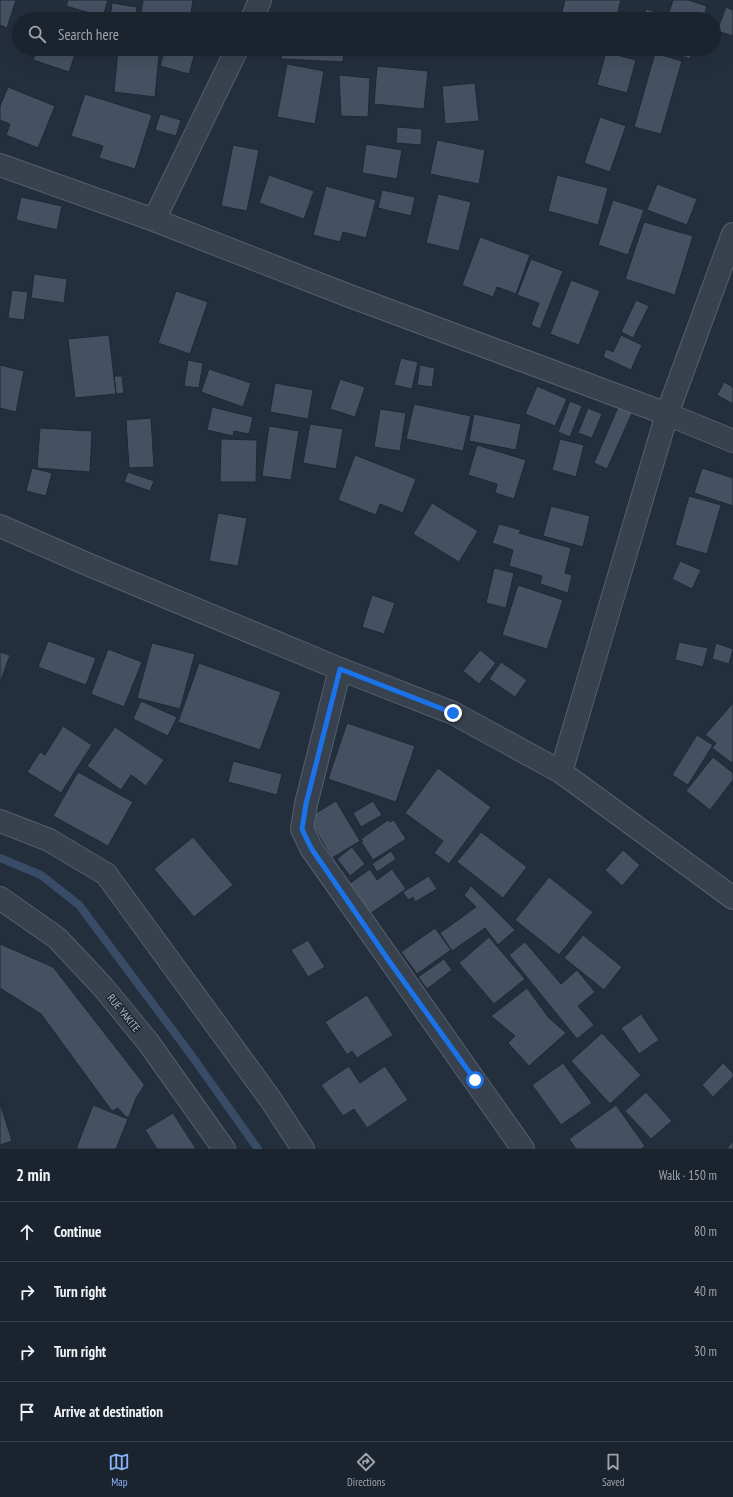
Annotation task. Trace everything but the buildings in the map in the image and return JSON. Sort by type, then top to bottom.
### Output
[{"type":"street","points":[[255,12],[260,0]]},
{"type":"street","points":[[154,220],[234,56]]},
{"type":"street","points":[[0,165],[154,220],[354,298],[667,414],[733,441]]},
{"type":"street","points":[[561,772],[667,414],[733,234]]},
{"type":"street","points":[[0,526],[94,567],[340,669],[453,713],[561,772],[733,898]]},
{"type":"street","points":[[340,669],[306,804],[302,829],[311,848],[523,1149]]},
{"type":"street","points":[[0,822],[49,840],[106,874],[271,1100],[303,1149]]},
{"type":"street","name":"RUE YAKITE","points":[[0,898],[57,938],[103,987],[148,1042],[224,1149]]},
{"type":"waterway","points":[[0,858],[41,875],[79,905],[189,1052],[258,1149]]},
{"type":"route","points":[[453,713],[340,669],[306,804],[302,829],[311,848],[389,961],[475,1080]]}]
